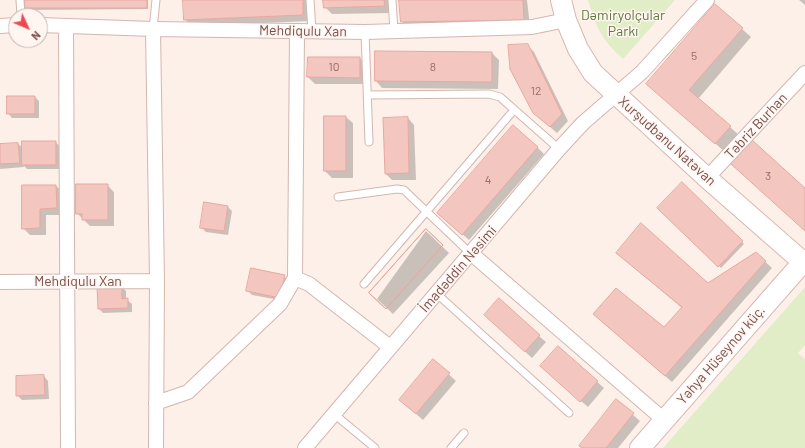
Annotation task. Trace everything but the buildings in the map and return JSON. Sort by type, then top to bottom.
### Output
[{"type":"main road","name":"Xurşudbanu Natəvan","points":[[561,0],[566,20],[578,49],[593,73],[707,178],[804,262]]},
{"type":"main road","name":"Yəhya Hüseynov küç.","points":[[640,448],[804,262]]},
{"type":"street","name":"İmadəddin Nəsimi","points":[[306,448],[390,347],[472,254],[559,149],[615,94],[642,72],[707,0]]},
{"type":"street","name":"Mehdiqulu Xan","points":[[48,25],[153,29],[365,32],[532,28],[566,20]]},
{"type":"street","points":[[66,26],[66,282],[68,448]]},
{"type":"street","points":[[153,29],[157,281],[156,448]]},
{"type":"street","points":[[156,403],[188,392],[280,304],[295,278],[297,31]]},
{"type":"street","name":"Təbriz Burhan","points":[[707,178],[805,73]]},
{"type":"street","points":[[472,254],[664,420]]},
{"type":"street","points":[[295,278],[309,284],[390,347]]},
{"type":"street","name":"Mehdiqulu Xan","points":[[0,282],[157,281]]},
{"type":"lane","points":[[153,29],[156,0]]},
{"type":"lane","points":[[310,0],[312,31]]},
{"type":"lane","points":[[392,0],[394,31]]},
{"type":"lane","points":[[365,32],[369,142]]},
{"type":"lane","points":[[368,95],[489,94],[500,97],[559,149]]},
{"type":"lane","points":[[364,284],[514,110]]},
{"type":"lane","points":[[338,197],[397,188],[404,190],[472,254]]},
{"type":"lane","points":[[437,294],[569,413]]},
{"type":"lane","points":[[334,414],[375,448]]},
{"type":"lane","points":[[452,448],[464,434]]},
{"type":"green space","name":"Dəmiryolçular Parkı","points":[[588,0],[675,0],[623,59],[601,33],[594,19]]},
{"type":"green space","points":[[805,287],[805,345],[798,353],[805,359],[805,448],[663,448]]}]
